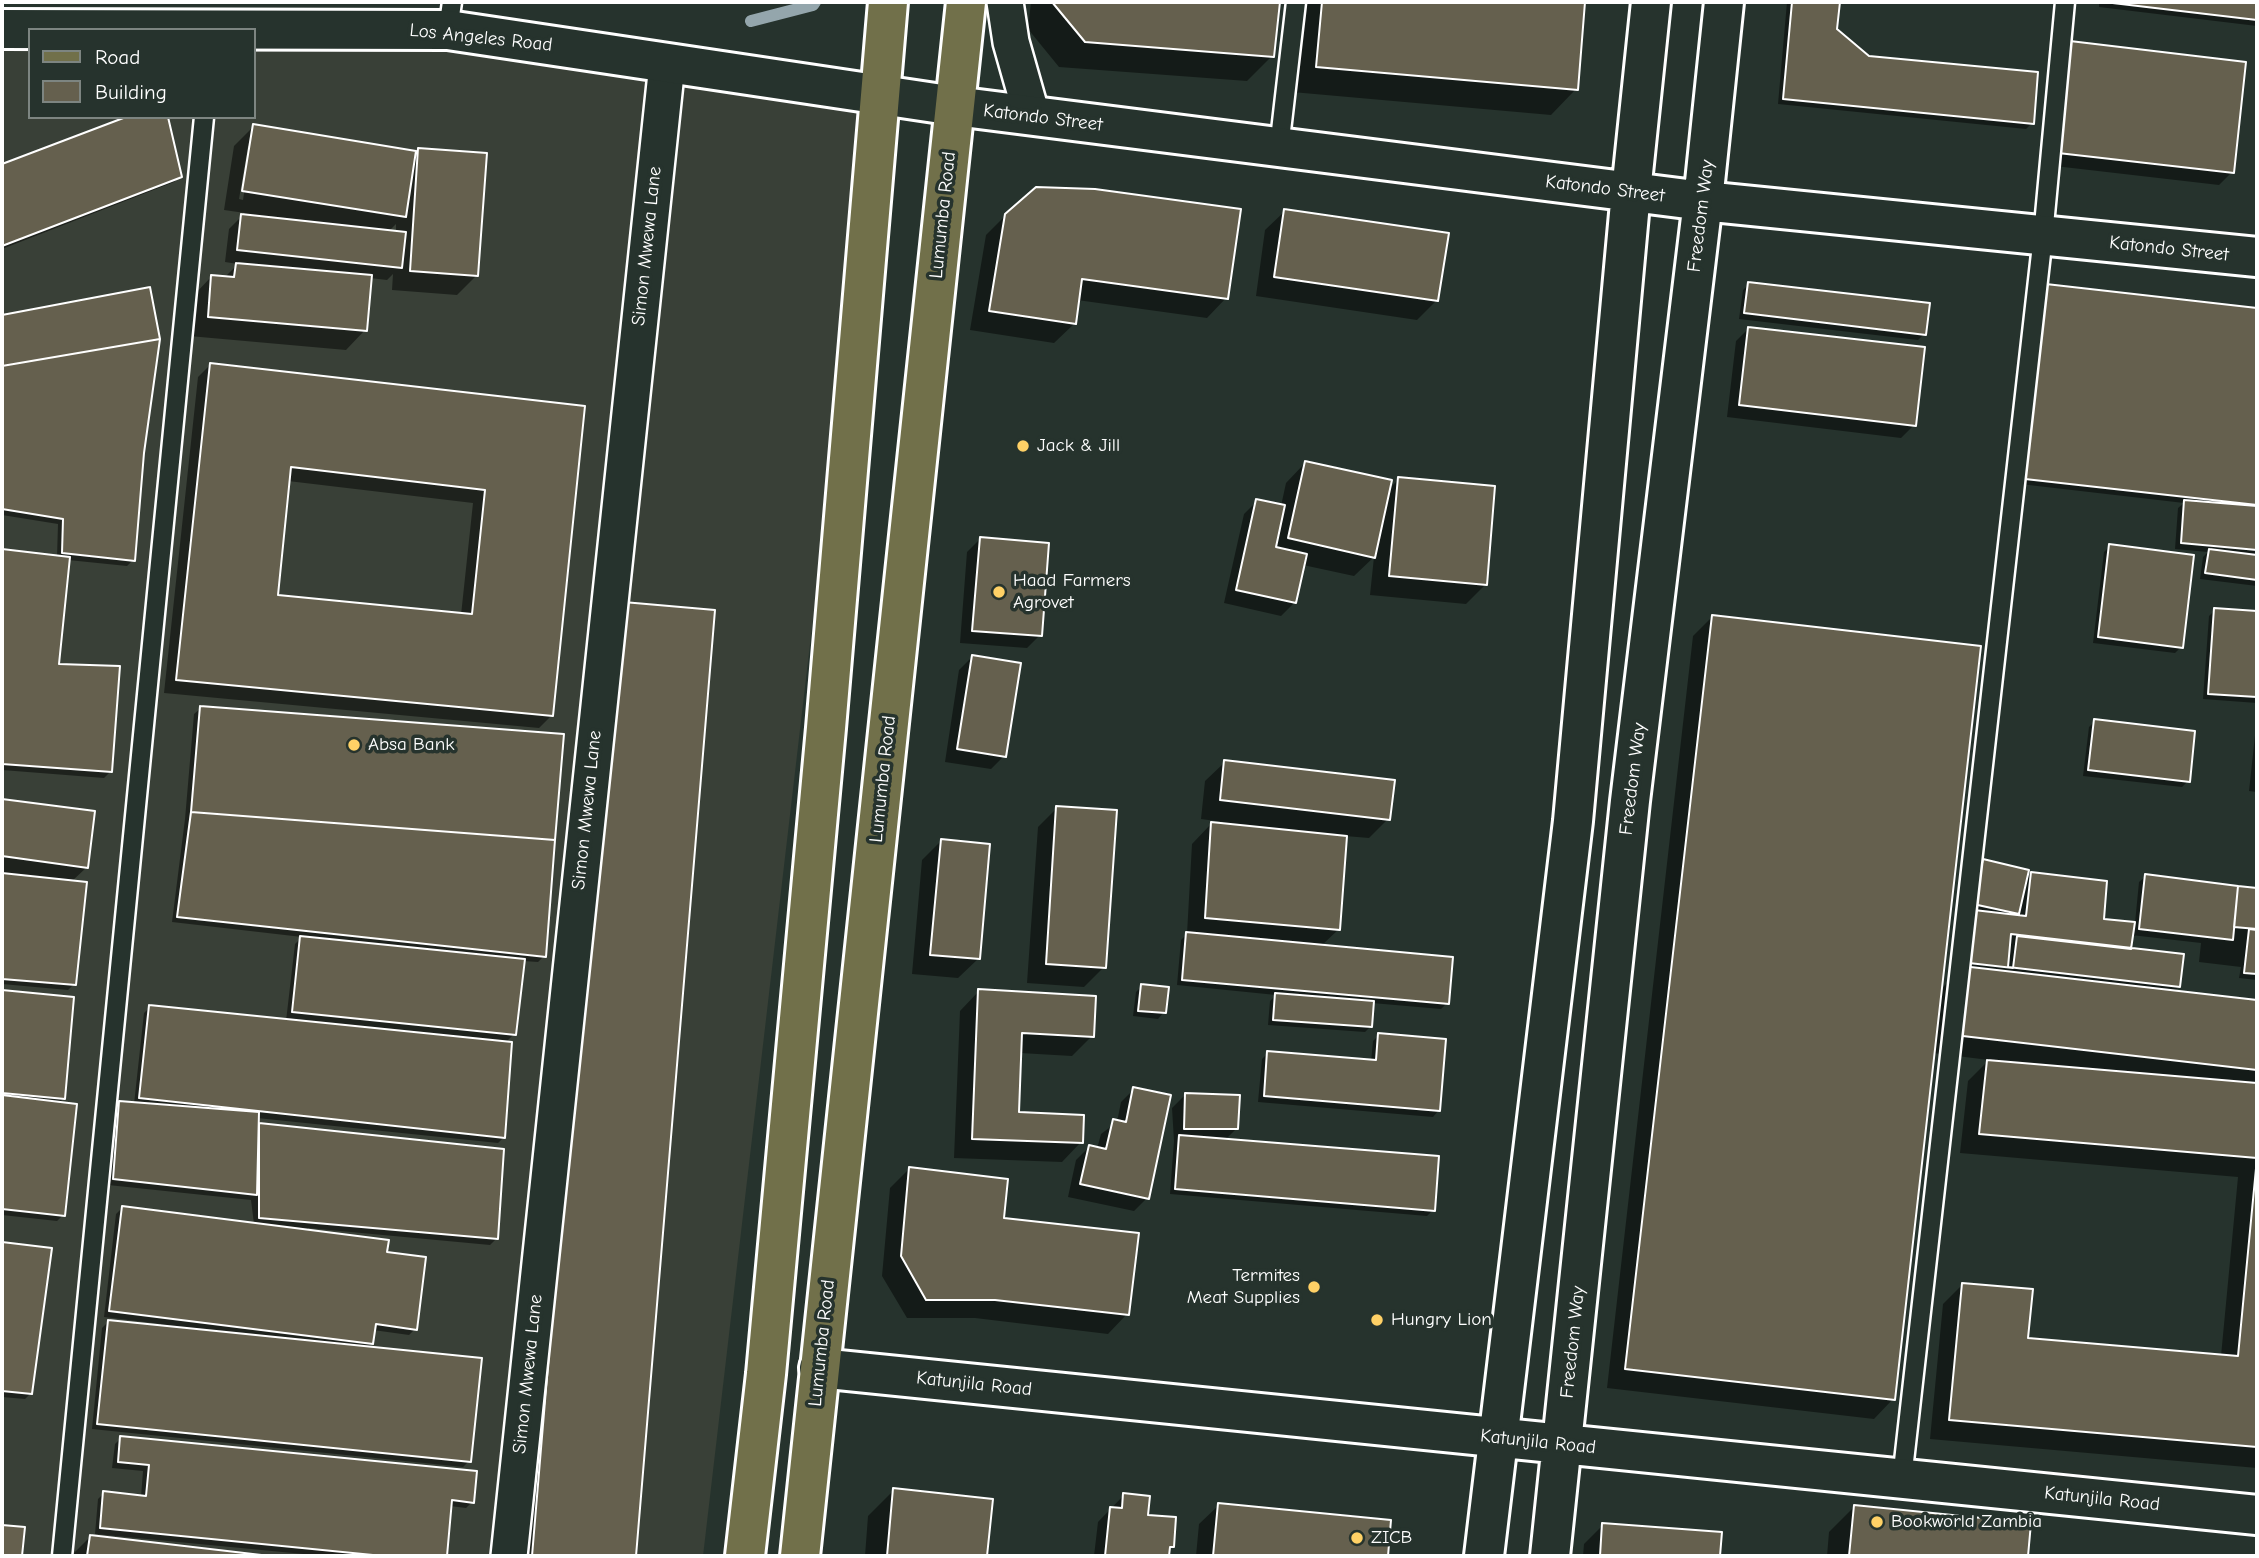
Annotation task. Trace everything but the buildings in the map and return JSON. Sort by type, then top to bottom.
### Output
[{"type":"main road","points":[[745,1556],[766,1374],[825,742],[888,2]]},
{"type":"main road","name":"Lumumba Road","points":[[800,1556],[965,2]]},
{"type":"main road","points":[[1483,1556],[1573,821],[1651,2]]},
{"type":"main road","name":"Freedom Way","points":[[1550,1556],[1628,815],[1703,201],[1724,2]]},
{"type":"main road","name":"Los Angeles Road","points":[[231,28],[450,16],[667,64],[955,106]]},
{"type":"main road","name":"Los Angeles Road","points":[[2,29],[28,29]]},
{"type":"main road","name":"Katondo Street","points":[[955,106],[1703,201],[2257,257]]},
{"type":"main road","name":"Katunjila Road","points":[[819,1368],[2257,1515]]},
{"type":"street","points":[[1005,2],[1011,42],[1032,116]]},
{"type":"street","name":"Simon Mwewa Lane","points":[[509,1556],[667,64]]},
{"type":"lane","points":[[1279,148],[1296,2]]},
{"type":"lane","points":[[1902,1479],[2043,236],[2065,2]]},
{"type":"lane","points":[[62,1556],[204,119]]},
{"type":"shaded area","points":[[424,31],[874,99],[703,1556],[2,1556],[2,40],[28,40],[28,119],[256,119],[256,35]]},
{"type":"waterway","points":[[751,21],[813,5],[815,2]]},
{"type":"place","name":"Jack & Jill","points":[[1023,446]]},
{"type":"place","name":"Haad Farmers Agrovet","points":[[999,592]]},
{"type":"place","name":"Absa Bank","points":[[354,745]]},
{"type":"place","name":"Termites Meat Supplies","points":[[1314,1287]]},
{"type":"place","name":"Hungry Lion","points":[[1377,1320]]},
{"type":"place","name":"Bookworld Zambia","points":[[1877,1522]]},
{"type":"place","name":"ZICB","points":[[1357,1538]]}]
